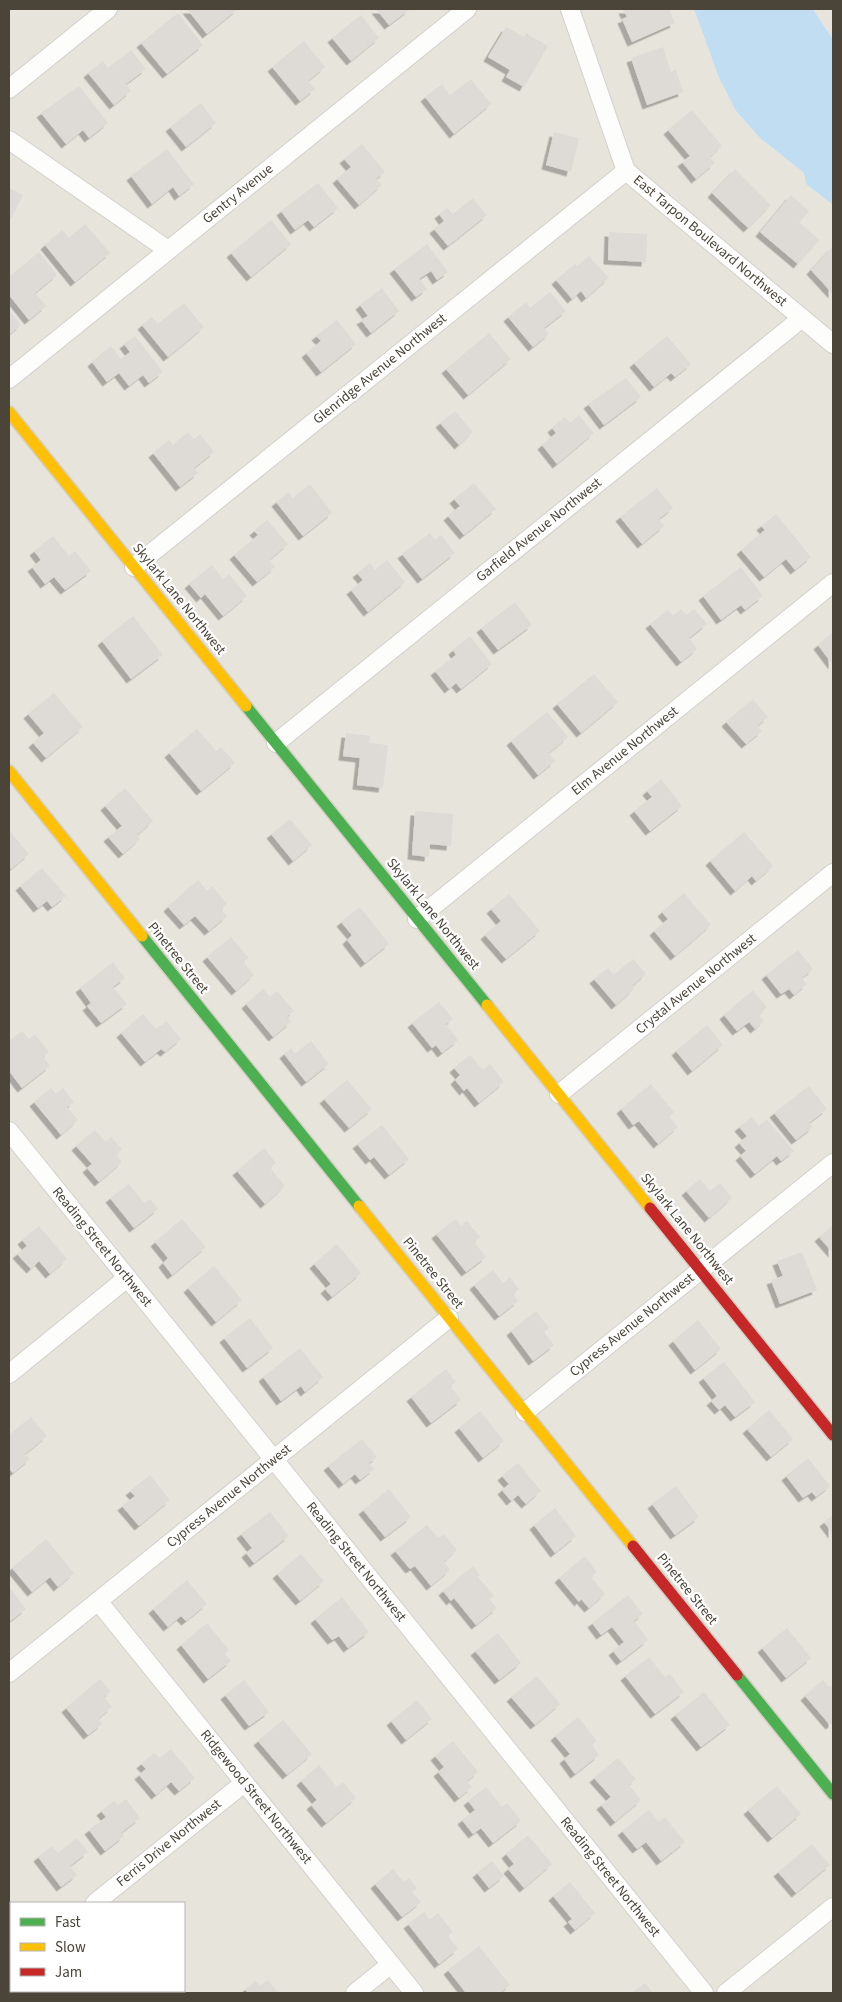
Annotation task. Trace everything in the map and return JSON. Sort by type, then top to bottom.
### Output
[{"type":"street","points":[[9,89],[108,9]]},
{"type":"street","name":"Gentry Avenue","points":[[9,379],[467,9]]},
{"type":"street","name":"East Tarpon Boulevard Northwest","points":[[570,9],[626,171],[833,344]]},
{"type":"street","points":[[9,140],[168,250]]},
{"type":"street","name":"Glenridge Avenue Northwest","points":[[134,567],[626,171]]},
{"type":"street","name":"Garfield Avenue Northwest","points":[[276,743],[802,318]]},
{"type":"street","name":"Skylark Lane Northwest","points":[[9,412],[833,1435]]},
{"type":"street","name":"Elm Avenue Northwest","points":[[417,919],[833,583]]},
{"type":"street","name":"Pinetree Street","points":[[9,773],[833,1794]]},
{"type":"street","name":"Crystal Avenue Northwest","points":[[559,1094],[833,873]]},
{"type":"street","name":"Reading Street Northwest","points":[[9,1131],[704,1993]]},
{"type":"street","name":"Cypress Avenue Northwest","points":[[525,1412],[833,1163]]},
{"type":"street","points":[[9,1374],[127,1278]]},
{"type":"street","name":"Cypress Avenue Northwest","points":[[9,1673],[449,1318]]},
{"type":"street","name":"Ridgewood Street Northwest","points":[[98,1601],[414,1993]]},
{"type":"street","name":"Ferris Drive Northwest","points":[[96,1902],[244,1783]]},
{"type":"street","points":[[726,1993],[833,1907]]},
{"type":"street","points":[[355,1993],[391,1964]]},
{"type":"shaded area","points":[[9,9],[694,9],[719,78],[736,111],[760,138],[804,173],[806,184],[833,205],[833,1993],[9,1993]]},
{"type":"shaded area","points":[[813,9],[833,9],[833,39],[827,29]]},
{"type":"water","points":[[694,9],[813,9],[833,39],[833,205],[806,184],[804,173],[760,138],[736,111],[719,78]]},
{"type":"building","points":[[187,9],[238,9],[207,34]]},
{"type":"building","points":[[376,9],[410,9],[389,25]]},
{"type":"building","points":[[623,9],[669,9],[675,23],[632,42],[622,19],[627,17]]},
{"type":"building","points":[[178,13],[203,45],[167,74],[141,43]]},
{"type":"building","points":[[361,15],[379,38],[351,61],[332,38]]},
{"type":"building","points":[[506,27],[524,37],[526,33],[548,46],[524,87],[506,77],[510,70],[488,57]]},
{"type":"building","points":[[304,41],[325,67],[308,81],[315,89],[300,101],[272,67]]},
{"type":"building","points":[[663,47],[671,72],[676,70],[683,92],[647,105],[631,58]]},
{"type":"building","points":[[131,50],[146,69],[126,84],[131,91],[114,105],[88,73],[103,61],[108,68]]},
{"type":"building","points":[[471,79],[491,104],[454,134],[425,97],[442,84],[450,95]]},
{"type":"building","points":[[79,86],[108,123],[89,138],[83,130],[66,144],[41,113]]},
{"type":"building","points":[[201,103],[216,123],[186,147],[170,127]]},
{"type":"building","points":[[692,110],[722,146],[710,157],[715,163],[696,179],[682,162],[690,156],[668,130]]},
{"type":"building","points":[[554,132],[579,138],[571,172],[546,165]]},
{"type":"building","points":[[362,144],[385,172],[376,179],[382,185],[359,205],[337,179],[351,167],[344,159]]},
{"type":"building","points":[[167,149],[194,184],[179,196],[173,187],[152,204],[131,176]]},
{"type":"building","points":[[735,169],[771,205],[748,228],[712,193]]},
{"type":"building","points":[[318,183],[338,208],[314,227],[308,220],[295,230],[281,211]]},
{"type":"building","points":[[9,188],[23,195],[11,219],[9,218]]},
{"type":"building","points":[[791,195],[809,211],[799,222],[819,240],[798,264],[760,232]]},
{"type":"building","points":[[473,198],[487,215],[448,246],[434,229],[444,221],[439,214],[447,208],[453,214]]},
{"type":"building","points":[[271,220],[291,244],[251,277],[231,253]]},
{"type":"building","points":[[85,224],[110,253],[75,282],[45,245],[62,230],[69,238]]},
{"type":"building","points":[[609,232],[647,234],[646,262],[608,260]]},
{"type":"building","points":[[427,244],[448,272],[437,280],[431,271],[419,279],[427,289],[416,297],[394,269]]},
{"type":"building","points":[[833,246],[833,294],[811,270]]},
{"type":"building","points":[[39,252],[57,275],[35,293],[46,306],[29,320],[9,295],[9,277]]},
{"type":"building","points":[[589,256],[609,278],[586,298],[581,291],[572,299],[556,280],[575,264],[577,266]]},
{"type":"building","points":[[382,288],[399,311],[371,333],[361,320],[368,316],[360,305]]},
{"type":"building","points":[[550,292],[566,311],[544,328],[549,334],[533,347],[508,317],[526,302],[530,308]]},
{"type":"building","points":[[184,303],[204,327],[168,357],[142,325],[152,317],[158,324]]},
{"type":"building","points":[[9,310],[21,325],[9,335]]},
{"type":"building","points":[[337,320],[356,344],[321,372],[306,353],[321,341],[316,336]]},
{"type":"building","points":[[489,333],[511,359],[468,395],[446,369]]},
{"type":"building","points":[[135,336],[163,372],[149,383],[143,375],[129,386],[119,373],[107,382],[92,362],[111,346],[121,359],[130,352],[124,344]]},
{"type":"building","points":[[667,336],[691,364],[675,377],[671,373],[654,387],[634,363]]},
{"type":"building","points":[[626,378],[641,397],[604,425],[588,404]]},
{"type":"building","points":[[455,411],[473,432],[459,445],[440,423]]},
{"type":"building","points":[[579,415],[594,433],[557,464],[542,445],[556,433],[552,428],[565,417],[570,423]]},
{"type":"building","points":[[188,432],[194,439],[200,434],[214,452],[194,468],[198,473],[180,487],[153,453],[169,440],[173,445]]},
{"type":"building","points":[[474,483],[496,509],[464,535],[448,516],[460,506],[454,499]]},
{"type":"building","points":[[310,484],[332,513],[303,536],[276,502],[289,492],[293,498]]},
{"type":"building","points":[[657,488],[673,508],[659,519],[664,526],[642,544],[620,517]]},
{"type":"building","points":[[776,514],[811,557],[795,570],[786,559],[764,577],[741,550],[765,530],[761,526]]},
{"type":"building","points":[[267,520],[288,544],[269,560],[275,567],[257,582],[234,555],[258,535],[254,531]]},
{"type":"building","points":[[430,533],[435,540],[441,535],[455,553],[422,579],[402,554]]},
{"type":"building","points":[[53,536],[69,556],[75,551],[91,571],[65,590],[54,577],[45,584],[32,567],[41,560],[34,551]]},
{"type":"building","points":[[387,560],[405,582],[368,612],[351,590],[363,580],[357,573],[370,563],[375,570]]},
{"type":"building","points":[[212,565],[223,579],[229,574],[247,596],[223,616],[205,594],[201,598],[189,584]]},
{"type":"building","points":[[741,567],[763,596],[745,610],[741,605],[721,620],[703,596]]},
{"type":"building","points":[[515,602],[532,625],[498,650],[481,628]]},
{"type":"building","points":[[681,609],[686,615],[694,609],[707,624],[689,638],[697,649],[681,662],[650,624],[668,610],[673,616]]},
{"type":"building","points":[[133,616],[163,655],[131,679],[102,641]]},
{"type":"building","points":[[833,632],[833,665],[818,645]]},
{"type":"building","points":[[470,636],[492,664],[461,689],[456,683],[449,689],[435,671],[456,655],[453,650]]},
{"type":"building","points":[[594,674],[618,702],[581,733],[557,704]]},
{"type":"building","points":[[54,693],[83,727],[46,758],[33,743],[44,733],[28,714]]},
{"type":"building","points":[[753,699],[768,717],[757,726],[762,731],[746,744],[726,722]]},
{"type":"building","points":[[547,712],[568,737],[549,753],[555,761],[538,775],[511,741]]},
{"type":"building","points":[[197,729],[216,751],[221,747],[235,763],[201,791],[169,753]]},
{"type":"building","points":[[346,733],[370,736],[369,743],[388,745],[383,788],[357,785],[360,758],[343,756]]},
{"type":"building","points":[[661,779],[682,806],[650,831],[634,811],[652,797],[647,791]]},
{"type":"building","points":[[125,788],[153,821],[137,835],[140,839],[123,854],[108,837],[122,826],[105,806]]},
{"type":"building","points":[[415,811],[453,814],[451,846],[430,844],[429,857],[412,855]]},
{"type":"building","points":[[290,819],[312,845],[293,861],[271,834]]},
{"type":"building","points":[[9,830],[29,854],[11,869],[9,866]]},
{"type":"building","points":[[744,832],[773,866],[756,881],[752,876],[735,891],[710,861]]},
{"type":"building","points":[[42,868],[66,896],[52,907],[47,901],[38,908],[20,886]]},
{"type":"building","points":[[198,880],[207,891],[212,886],[227,904],[221,909],[227,916],[209,931],[195,916],[184,925],[168,907]]},
{"type":"building","points":[[684,893],[711,925],[675,956],[654,931],[668,919],[662,912]]},
{"type":"building","points":[[509,894],[540,931],[506,959],[485,935],[501,921],[491,909]]},
{"type":"building","points":[[360,907],[389,944],[365,963],[347,940],[352,935],[341,922]]},
{"type":"building","points":[[231,937],[249,958],[243,962],[254,975],[236,991],[207,957]]},
{"type":"building","points":[[798,950],[813,969],[802,978],[807,984],[794,995],[789,989],[781,994],[766,975]]},
{"type":"building","points":[[633,959],[646,974],[632,986],[634,989],[616,1005],[594,979],[608,968],[614,975]]},
{"type":"building","points":[[113,962],[125,978],[113,987],[127,1004],[101,1023],[87,1006],[91,1003],[80,988]]},
{"type":"building","points":[[263,989],[270,997],[277,991],[294,1011],[287,1016],[291,1022],[273,1037],[246,1004]]},
{"type":"building","points":[[753,990],[767,1007],[759,1015],[764,1021],[755,1029],[749,1022],[737,1031],[724,1015]]},
{"type":"building","points":[[439,1002],[453,1019],[446,1024],[458,1040],[442,1053],[436,1045],[432,1048],[412,1023]]},
{"type":"building","points":[[143,1014],[157,1030],[166,1021],[181,1039],[165,1052],[161,1049],[145,1062],[121,1033]]},
{"type":"building","points":[[707,1025],[723,1045],[692,1071],[676,1051]]},
{"type":"building","points":[[22,1031],[29,1039],[35,1034],[49,1052],[43,1056],[50,1066],[22,1088],[9,1071],[9,1041]]},
{"type":"building","points":[[311,1041],[329,1064],[306,1082],[284,1054],[291,1048],[295,1054]]},
{"type":"building","points":[[470,1055],[483,1070],[490,1064],[504,1082],[479,1103],[467,1088],[464,1091],[455,1080],[460,1075],[454,1068]]},
{"type":"building","points":[[347,1080],[372,1109],[349,1128],[324,1099]]},
{"type":"building","points":[[651,1084],[674,1112],[669,1117],[678,1127],[658,1144],[639,1121],[633,1125],[621,1109]]},
{"type":"building","points":[[809,1086],[827,1109],[809,1123],[813,1127],[796,1140],[774,1113]]},
{"type":"building","points":[[51,1088],[56,1094],[63,1088],[74,1102],[67,1107],[78,1120],[61,1135],[34,1102]]},
{"type":"building","points":[[752,1117],[759,1126],[767,1119],[794,1151],[781,1161],[777,1156],[755,1174],[740,1156],[746,1151],[739,1143],[747,1136],[739,1127]]},
{"type":"building","points":[[382,1125],[409,1159],[389,1175],[374,1157],[370,1160],[357,1144]]},
{"type":"building","points":[[95,1130],[106,1142],[111,1137],[122,1149],[116,1155],[122,1162],[99,1182],[87,1168],[92,1164],[76,1146]]},
{"type":"building","points":[[264,1148],[276,1163],[270,1168],[285,1186],[265,1204],[237,1171]]},
{"type":"building","points":[[700,1179],[710,1191],[720,1183],[732,1198],[709,1218],[686,1191]]},
{"type":"building","points":[[129,1184],[144,1203],[150,1199],[158,1209],[134,1228],[110,1198]]},
{"type":"building","points":[[182,1219],[206,1247],[172,1275],[163,1263],[168,1258],[155,1242]]},
{"type":"building","points":[[456,1219],[461,1226],[467,1221],[480,1237],[474,1242],[486,1257],[466,1272],[436,1234]]},
{"type":"building","points":[[833,1225],[833,1253],[819,1237]]},
{"type":"building","points":[[39,1226],[67,1259],[50,1274],[39,1261],[31,1269],[17,1254],[27,1246],[22,1240]]},
{"type":"building","points":[[337,1244],[361,1273],[332,1297],[325,1289],[331,1284],[314,1264]]},
{"type":"building","points":[[802,1252],[817,1290],[780,1304],[771,1280],[783,1276],[777,1261]]},
{"type":"building","points":[[214,1266],[242,1300],[216,1322],[188,1288]]},
{"type":"building","points":[[493,1270],[503,1283],[510,1277],[519,1289],[513,1294],[518,1301],[499,1316],[474,1285]]},
{"type":"building","points":[[536,1311],[549,1328],[544,1332],[554,1345],[533,1361],[511,1331]]},
{"type":"building","points":[[250,1318],[273,1348],[247,1368],[224,1338]]},
{"type":"building","points":[[698,1320],[721,1349],[695,1370],[673,1341]]},
{"type":"building","points":[[300,1348],[323,1377],[305,1392],[301,1386],[281,1401],[263,1377]]},
{"type":"building","points":[[724,1362],[755,1402],[735,1417],[725,1405],[719,1410],[711,1401],[717,1396],[703,1378]]},
{"type":"building","points":[[446,1369],[456,1382],[450,1386],[461,1400],[431,1423],[411,1397]]},
{"type":"building","points":[[769,1410],[793,1439],[771,1457],[747,1429]]},
{"type":"building","points":[[480,1411],[504,1441],[483,1458],[459,1428]]},
{"type":"building","points":[[31,1417],[47,1436],[25,1454],[30,1459],[13,1473],[9,1469],[9,1435]]},
{"type":"building","points":[[362,1439],[377,1457],[369,1463],[374,1469],[360,1480],[355,1474],[343,1484],[328,1466]]},
{"type":"building","points":[[808,1458],[830,1486],[816,1497],[812,1492],[803,1498],[786,1476]]},
{"type":"building","points":[[518,1463],[541,1491],[526,1504],[518,1495],[511,1501],[502,1490],[509,1484],[502,1476]]},
{"type":"building","points":[[150,1475],[170,1500],[139,1526],[122,1506],[135,1496],[130,1491]]},
{"type":"building","points":[[676,1486],[699,1517],[675,1535],[652,1504]]},
{"type":"building","points":[[389,1489],[411,1517],[385,1537],[363,1510]]},
{"type":"building","points":[[555,1508],[576,1536],[555,1553],[534,1525]]},
{"type":"building","points":[[270,1512],[289,1536],[254,1563],[246,1553],[252,1548],[241,1534]]},
{"type":"building","points":[[833,1515],[833,1534],[824,1522]]},
{"type":"building","points":[[427,1525],[438,1538],[444,1534],[457,1550],[444,1562],[450,1570],[431,1586],[415,1566],[410,1569],[395,1551]]},
{"type":"building","points":[[46,1539],[74,1573],[58,1587],[50,1577],[32,1592],[12,1568]]},
{"type":"building","points":[[301,1554],[324,1581],[300,1601],[277,1574]]},
{"type":"building","points":[[585,1556],[597,1572],[591,1577],[605,1594],[589,1608],[581,1599],[579,1602],[559,1578]]},
{"type":"building","points":[[473,1566],[480,1575],[478,1577],[494,1596],[489,1599],[497,1608],[476,1625],[454,1598],[451,1601],[443,1591]]},
{"type":"building","points":[[187,1580],[207,1604],[186,1621],[181,1616],[168,1627],[153,1609]]},
{"type":"building","points":[[11,1589],[26,1609],[9,1622],[9,1591]]},
{"type":"building","points":[[628,1595],[643,1614],[634,1621],[648,1640],[621,1661],[613,1651],[624,1642],[612,1627],[601,1635],[592,1623]]},
{"type":"building","points":[[342,1597],[369,1632],[348,1648],[339,1636],[332,1640],[315,1619]]},
{"type":"building","points":[[207,1623],[229,1650],[225,1654],[231,1661],[208,1679],[181,1645]]},
{"type":"building","points":[[787,1628],[811,1658],[786,1678],[762,1648]]},
{"type":"building","points":[[498,1633],[521,1663],[499,1680],[475,1651]]},
{"type":"building","points":[[649,1657],[665,1677],[670,1674],[684,1692],[655,1714],[625,1676]]},
{"type":"building","points":[[537,1676],[560,1704],[535,1725],[511,1697]]},
{"type":"building","points":[[100,1679],[111,1691],[104,1697],[112,1707],[98,1719],[102,1724],[88,1735],[66,1708]]},
{"type":"building","points":[[244,1680],[269,1712],[249,1726],[225,1695]]},
{"type":"building","points":[[823,1680],[830,1687],[833,1685],[833,1723],[830,1725],[805,1696]]},
{"type":"building","points":[[704,1692],[730,1725],[701,1747],[675,1715]]},
{"type":"building","points":[[417,1700],[432,1719],[406,1740],[391,1721]]},
{"type":"building","points":[[578,1717],[597,1741],[592,1745],[599,1755],[575,1774],[564,1759],[570,1754],[555,1736]]},
{"type":"building","points":[[283,1720],[312,1754],[287,1775],[258,1741]]},
{"type":"building","points":[[453,1741],[478,1772],[467,1781],[472,1787],[459,1798],[438,1772],[444,1767],[435,1756]]},
{"type":"building","points":[[171,1749],[195,1778],[179,1791],[171,1782],[156,1795],[139,1775],[146,1769],[141,1764],[154,1753],[159,1758]]},
{"type":"building","points":[[618,1758],[636,1779],[629,1785],[641,1800],[615,1822],[601,1805],[611,1797],[594,1778]]},
{"type":"building","points":[[319,1765],[337,1787],[343,1782],[356,1798],[326,1823],[311,1805],[317,1800],[301,1781]]},
{"type":"building","points":[[777,1786],[801,1814],[772,1838],[748,1810]]},
{"type":"building","points":[[486,1787],[502,1807],[507,1803],[521,1821],[493,1843],[481,1828],[473,1834],[462,1820],[475,1810],[468,1801]]},
{"type":"building","points":[[126,1799],[140,1818],[121,1833],[124,1836],[105,1851],[89,1830],[106,1817],[101,1811],[114,1801],[118,1806]]},
{"type":"building","points":[[649,1810],[659,1822],[665,1817],[685,1842],[661,1861],[646,1842],[637,1849],[622,1831]]},
{"type":"building","points":[[528,1835],[552,1864],[524,1888],[508,1869],[514,1864],[506,1854]]},
{"type":"building","points":[[77,1838],[88,1852],[70,1866],[77,1875],[61,1887],[38,1857],[52,1846],[58,1853]]},
{"type":"building","points":[[812,1844],[830,1865],[796,1893],[778,1872]]},
{"type":"building","points":[[492,1861],[504,1876],[489,1888],[477,1873]]},
{"type":"building","points":[[393,1869],[404,1882],[409,1878],[417,1888],[412,1892],[421,1902],[402,1917],[375,1884]]},
{"type":"building","points":[[570,1882],[595,1913],[575,1930],[568,1922],[572,1919],[553,1896]]},
{"type":"building","points":[[424,1912],[430,1920],[438,1913],[453,1932],[448,1936],[458,1949],[439,1964],[408,1924]]},
{"type":"building","points":[[479,1946],[510,1985],[500,1993],[466,1993],[448,1970]]},
{"type":"building","points":[[268,1980],[278,1993],[248,1993],[245,1989],[256,1981],[260,1986]]},
{"type":"building","points":[[645,1983],[653,1993],[632,1993]]},
{"type":"traffic: fast","points":[[246,706],[487,1005]]},
{"type":"traffic: fast","points":[[142,936],[359,1206]]},
{"type":"traffic: fast","points":[[737,1675],[833,1794]]},
{"type":"traffic: slow","points":[[9,412],[246,706]]},
{"type":"traffic: slow","points":[[9,771],[142,936]]},
{"type":"traffic: slow","points":[[487,1005],[650,1208]]},
{"type":"traffic: slow","points":[[359,1206],[633,1546]]},
{"type":"traffic: jam","points":[[650,1208],[833,1435]]},
{"type":"traffic: jam","points":[[633,1546],[737,1675]]}]
